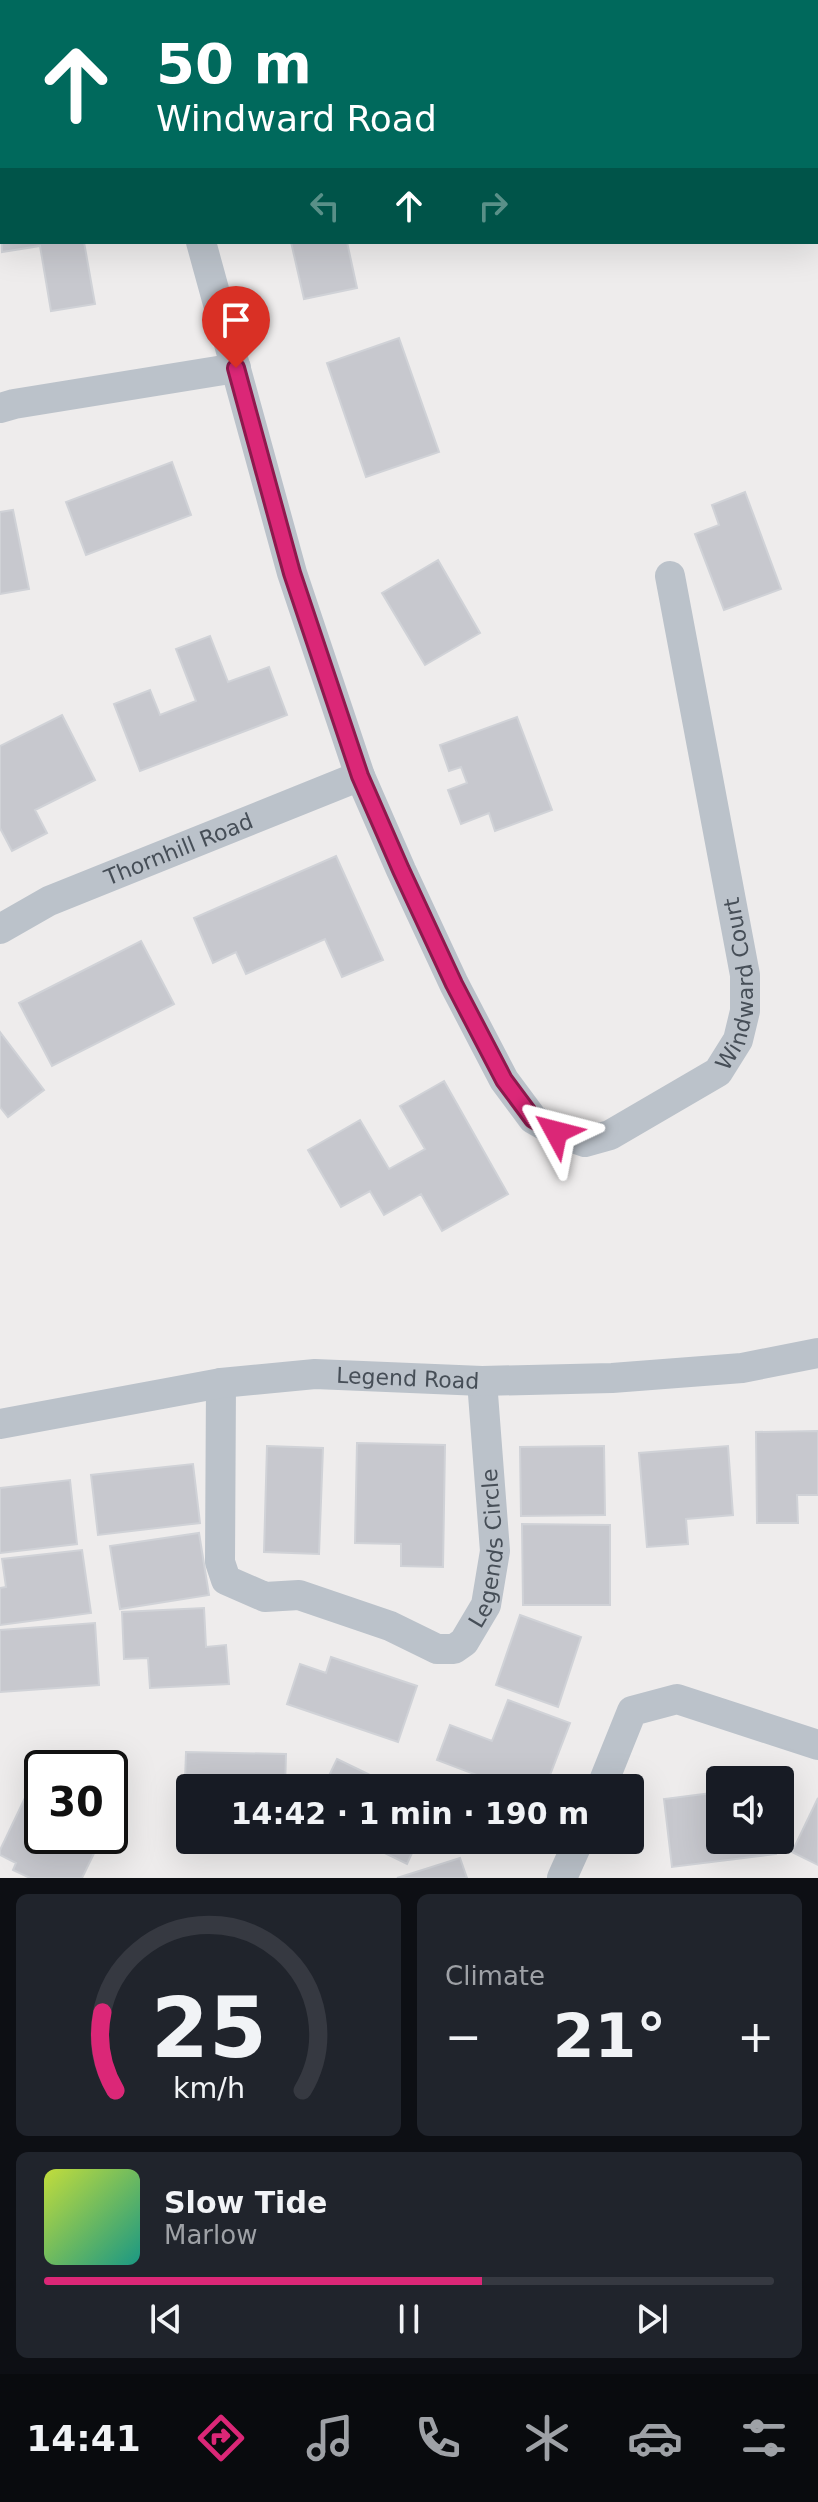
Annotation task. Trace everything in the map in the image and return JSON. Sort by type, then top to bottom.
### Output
[{"type":"street","name":"Windward Court","points":[[202,244],[292,573],[360,776],[431,933],[504,1080],[533,1119],[556,1132],[585,1142],[610,1135],[718,1072],[738,1040],[745,1011],[745,975],[670,576]]},
{"type":"street","points":[[0,408],[236,368]]},
{"type":"street","name":"Thornhill Road","points":[[0,929],[49,901],[360,776]]},
{"type":"street","name":"Legend Road","points":[[0,1424],[221,1383],[315,1374],[482,1381],[612,1378],[727,1369],[818,1353]]},
{"type":"street","name":"Legends Circle","points":[[221,1383],[220,1562],[226,1580],[265,1597],[299,1595],[390,1626],[437,1649],[454,1649],[464,1642],[486,1605],[495,1551],[482,1381]]},
{"type":"street","points":[[607,1774],[632,1711],[677,1699],[818,1745]]},
{"type":"street","points":[[562,1878],[573,1854]]},
{"type":"building","points":[[2,244],[84,244],[95,304],[51,311],[40,246],[2,252]]},
{"type":"building","points":[[291,244],[347,244],[357,288],[304,299]]},
{"type":"building","points":[[399,338],[439,452],[366,477],[327,363]]},
{"type":"building","points":[[172,462],[191,515],[86,555],[66,502]]},
{"type":"building","points":[[745,492],[781,589],[724,610],[695,534],[719,525],[712,505]]},
{"type":"building","points":[[13,510],[29,589],[0,594],[0,512]]},
{"type":"building","points":[[438,560],[480,633],[425,665],[382,593]]},
{"type":"building","points":[[210,636],[228,682],[269,667],[287,715],[140,771],[114,704],[150,690],[160,715],[196,701],[176,649]]},
{"type":"building","points":[[62,715],[95,780],[35,810],[47,833],[12,851],[0,828],[0,746]]},
{"type":"building","points":[[517,717],[552,810],[495,831],[489,813],[461,824],[448,790],[467,783],[461,767],[449,771],[440,745]]},
{"type":"building","points":[[336,856],[383,960],[342,977],[325,939],[246,974],[236,952],[213,963],[194,918]]},
{"type":"building","points":[[141,941],[174,1004],[52,1066],[19,1003]]},
{"type":"building","points":[[0,1032],[44,1090],[8,1117],[0,1107]]},
{"type":"building","points":[[444,1081],[508,1194],[442,1231],[421,1194],[384,1215],[370,1191],[341,1207],[308,1150],[360,1120],[389,1169],[425,1149],[400,1106]]},
{"type":"building","points":[[818,1431],[818,1495],[797,1495],[798,1523],[757,1523],[756,1432]]},
{"type":"building","points":[[357,1443],[445,1445],[443,1567],[401,1566],[401,1544],[355,1543]]},
{"type":"building","points":[[267,1446],[323,1448],[319,1554],[264,1552]]},
{"type":"building","points":[[604,1446],[605,1515],[521,1516],[520,1447]]},
{"type":"building","points":[[728,1446],[733,1515],[686,1519],[688,1544],[647,1547],[639,1453]]},
{"type":"building","points":[[193,1464],[200,1523],[98,1535],[91,1475]]},
{"type":"building","points":[[70,1480],[77,1544],[0,1553],[0,1488]]},
{"type":"building","points":[[522,1524],[610,1525],[610,1605],[523,1605]]},
{"type":"building","points":[[199,1533],[209,1595],[120,1609],[110,1546]]},
{"type":"building","points":[[82,1550],[91,1613],[0,1625],[0,1588],[6,1587],[2,1559]]},
{"type":"building","points":[[204,1608],[206,1647],[226,1645],[229,1684],[150,1688],[148,1658],[124,1659],[122,1612]]},
{"type":"building","points":[[520,1615],[581,1637],[558,1707],[496,1685]]},
{"type":"building","points":[[95,1623],[99,1685],[0,1692],[0,1630]]},
{"type":"building","points":[[331,1657],[417,1686],[398,1742],[287,1704],[300,1664],[326,1673]]},
{"type":"building","points":[[508,1700],[570,1723],[550,1774],[474,1774],[437,1760],[450,1725],[492,1741]]},
{"type":"building","points":[[186,1752],[286,1754],[285,1774],[185,1774]]},
{"type":"building","points":[[337,1759],[368,1774],[330,1774]]},
{"type":"building","points":[[706,1794],[706,1854],[776,1854],[672,1867],[664,1799]]},
{"type":"building","points":[[818,1798],[818,1865],[794,1853]]},
{"type":"building","points":[[24,1800],[24,1854],[94,1854],[82,1878],[30,1878],[13,1870],[16,1863],[0,1855]]},
{"type":"building","points":[[387,1854],[412,1854],[407,1864]]},
{"type":"building","points":[[460,1858],[467,1878],[397,1878]]},
{"type":"route","points":[[236,368],[292,573],[360,776],[454,984],[504,1080],[533,1119],[556,1132]]}]
